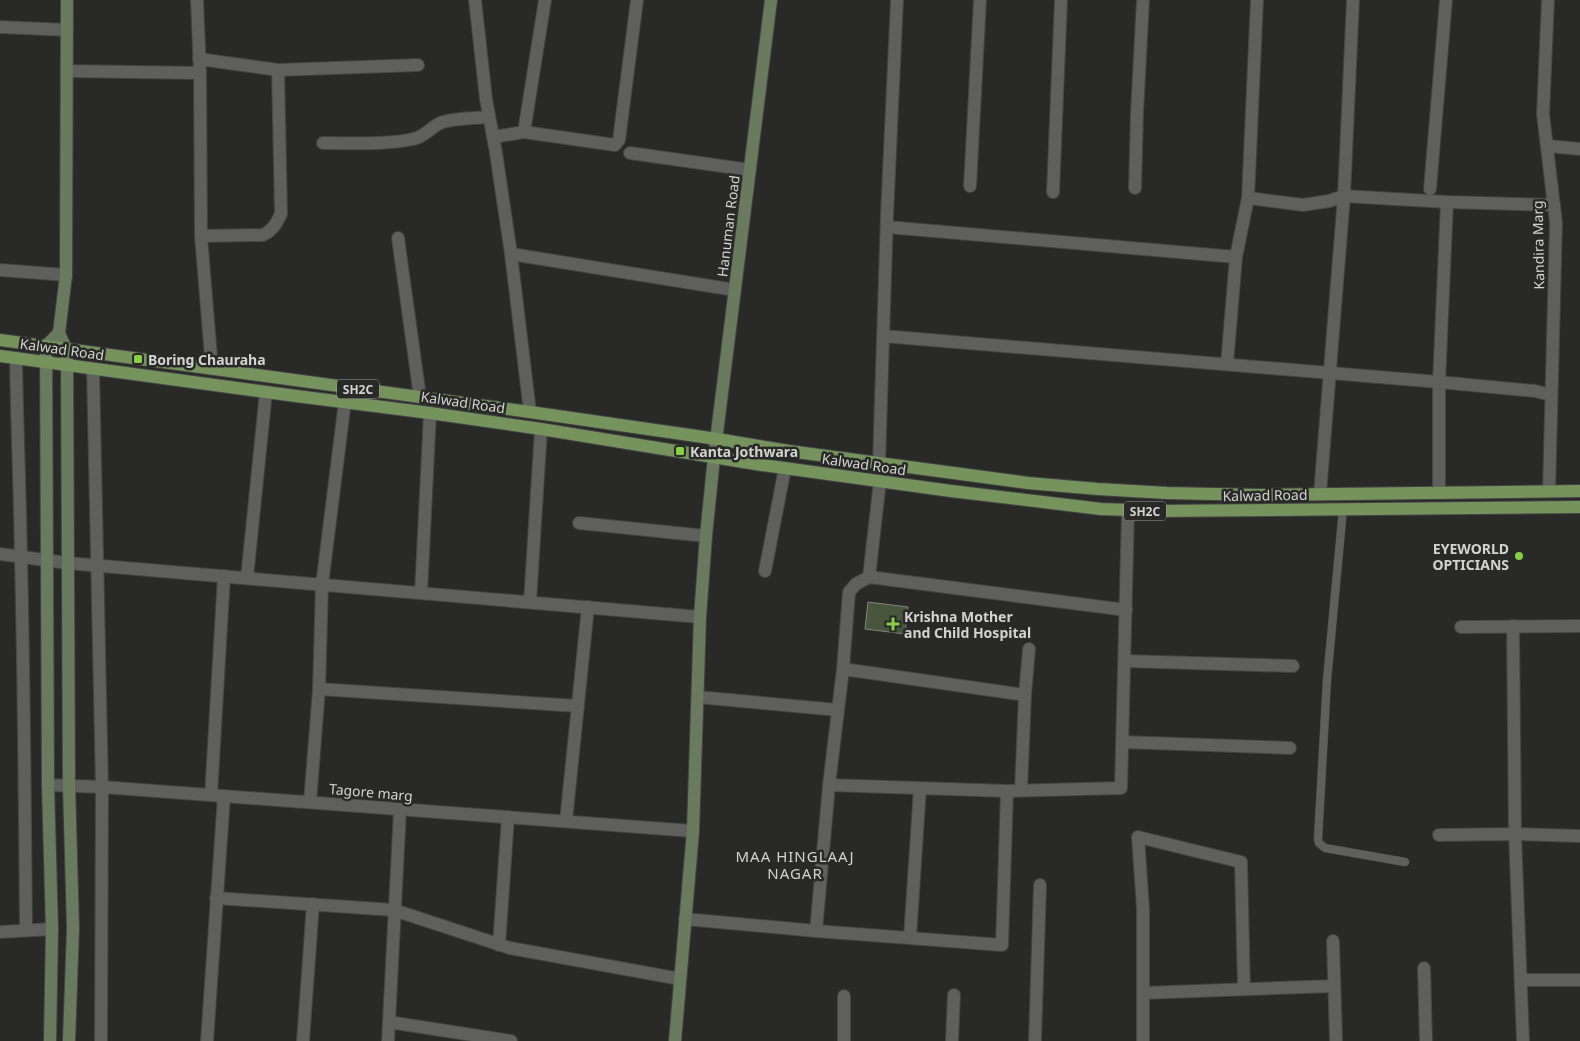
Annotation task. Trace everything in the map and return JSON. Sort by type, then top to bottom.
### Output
[{"type":"main road","name":"Kalwad Road","points":[[0,340],[530,412],[879,464],[1028,483],[1104,490],[1260,495],[1580,491]]},
{"type":"main road","name":"Kalwad Road","points":[[0,356],[541,428],[785,468],[1101,509],[1580,508]]},
{"type":"main road","points":[[1101,509],[1104,490]]},
{"type":"main road","points":[[1553,491],[1557,507]]},
{"type":"street","points":[[67,0],[66,275],[59,333],[66,349],[69,785],[73,928],[69,1041]]},
{"type":"street","points":[[197,0],[200,73],[201,236],[212,369]]},
{"type":"street","points":[[475,0],[486,99],[511,254],[530,412]]},
{"type":"street","points":[[524,132],[545,0]]},
{"type":"street","points":[[493,137],[524,132],[614,145],[619,140],[637,0]]},
{"type":"street","name":"Hanuman Road","points":[[675,1041],[693,830],[700,617],[706,536],[714,456],[771,0]]},
{"type":"street","points":[[879,464],[897,0]]},
{"type":"street","points":[[970,186],[980,0]]},
{"type":"street","points":[[1053,192],[1061,0]]},
{"type":"street","points":[[1135,188],[1137,104],[1143,0]]},
{"type":"street","points":[[1227,364],[1236,257],[1248,198],[1257,0]]},
{"type":"street","points":[[1320,494],[1344,196],[1353,0]]},
{"type":"street","points":[[1430,189],[1446,0]]},
{"type":"street","name":"Kandira Marg","points":[[1548,0],[1543,114],[1556,223],[1552,395],[1553,491]]},
{"type":"street","points":[[0,27],[67,30]]},
{"type":"street","points":[[199,59],[278,70],[418,65]]},
{"type":"street","points":[[201,236],[263,235],[271,231],[281,214],[278,70]]},
{"type":"street","points":[[67,71],[200,73]]},
{"type":"street","points":[[323,144],[391,142],[412,139],[421,137],[433,127],[444,122],[489,117]]},
{"type":"street","points":[[1548,146],[1580,149]]},
{"type":"street","points":[[630,153],[750,170]]},
{"type":"street","points":[[1248,198],[1304,205],[1329,201],[1344,196],[1447,202],[1554,205]]},
{"type":"street","points":[[1439,492],[1440,382],[1447,202]]},
{"type":"street","points":[[887,227],[1236,257]]},
{"type":"street","points":[[398,238],[420,397]]},
{"type":"street","points":[[511,254],[735,290]]},
{"type":"street","points":[[0,270],[66,275]]},
{"type":"street","points":[[50,1041],[52,929],[48,785],[46,346],[59,333]]},
{"type":"street","points":[[883,336],[1440,382],[1535,391],[1552,395]]},
{"type":"street","points":[[16,358],[16,435],[21,557],[26,930]]},
{"type":"street","points":[[93,369],[102,787],[101,1041]]},
{"type":"street","points":[[247,578],[266,392]]},
{"type":"street","points":[[310,802],[319,689],[322,585],[345,401]]},
{"type":"street","points":[[421,593],[430,413]]},
{"type":"street","points":[[530,602],[541,428]]},
{"type":"street","points":[[765,571],[785,468]]},
{"type":"street","points":[[869,577],[880,481]]},
{"type":"street","points":[[829,785],[1007,790],[1121,788],[1128,510]]},
{"type":"street","points":[[579,523],[706,536]]},
{"type":"street","points":[[0,554],[98,566],[700,617]]},
{"type":"street","points":[[211,795],[224,576]]},
{"type":"street","points":[[816,931],[849,592],[856,584],[869,577],[1126,610]]},
{"type":"street","points":[[566,821],[588,607]]},
{"type":"street","points":[[1513,626],[1515,834],[1523,1041]]},
{"type":"street","points":[[1461,627],[1580,626]]},
{"type":"street","points":[[1021,790],[1029,649]]},
{"type":"street","points":[[1125,661],[1293,666]]},
{"type":"street","points":[[843,669],[1025,694]]},
{"type":"street","points":[[319,689],[578,706]]},
{"type":"street","points":[[698,697],[838,710]]},
{"type":"street","points":[[1122,742],[1290,748]]},
{"type":"street","name":"Tagore marg","points":[[48,785],[102,787],[693,830]]},
{"type":"street","points":[[910,937],[920,788]]},
{"type":"street","points":[[685,919],[1002,945],[1007,790]]},
{"type":"street","points":[[207,1041],[224,796]]},
{"type":"street","points":[[388,1041],[400,810]]},
{"type":"street","points":[[499,945],[508,817]]},
{"type":"street","points":[[1439,835],[1515,834],[1580,836]]},
{"type":"street","points":[[1144,1041],[1144,908],[1138,837],[1241,862],[1244,989]]},
{"type":"street","points":[[1035,1041],[1040,885]]},
{"type":"street","points":[[216,898],[394,910],[510,948],[680,979]]},
{"type":"street","points":[[303,1041],[313,904]]},
{"type":"street","points":[[0,932],[52,929]]},
{"type":"street","points":[[1333,941],[1336,1041]]},
{"type":"street","points":[[1424,968],[1426,1041]]},
{"type":"street","points":[[1521,980],[1580,980]]},
{"type":"street","points":[[1143,993],[1334,986]]},
{"type":"street","points":[[952,1041],[954,995]]},
{"type":"street","points":[[844,996],[844,1041]]},
{"type":"street","points":[[389,1022],[468,1038],[512,1041]]},
{"type":"lane","points":[[1343,509],[1327,680],[1318,839],[1319,843],[1325,848],[1405,862]]},
{"type":"building","points":[[868,602],[908,607],[905,634],[865,629]]},
{"type":"place","name":"Boring Chauraha","points":[[138,359]]},
{"type":"place","name":"Kanta Jothwara","points":[[680,451]]},
{"type":"place","name":"EYEWORLD OPTICIANS","points":[[1519,556]]},
{"type":"place","name":"Krishna Mother and Child Hospital","points":[[893,624]]},
{"type":"district","name":"MAA HINGLAAJ NAGAR","points":[[795,864]]}]
